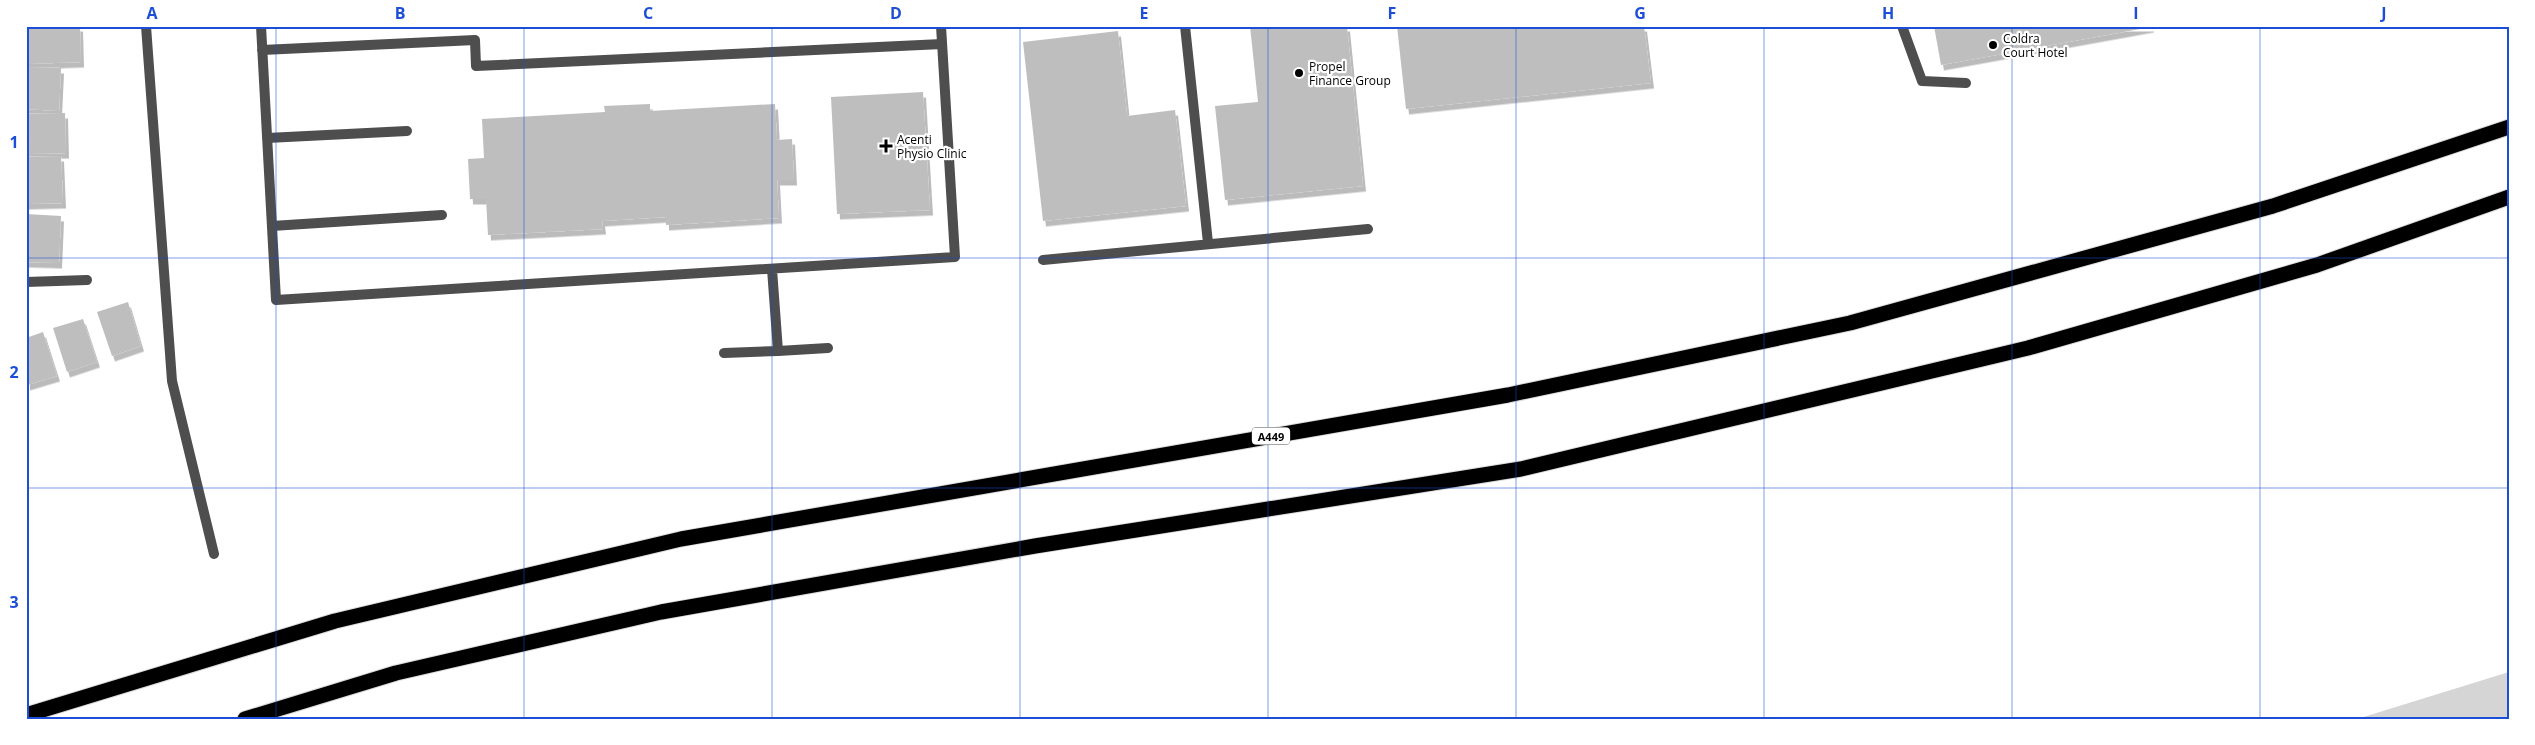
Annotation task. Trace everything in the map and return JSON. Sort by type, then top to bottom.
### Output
[{"type":"highway","name":"A449","points":[[26,715],[335,621],[681,540],[1508,395],[1850,323],[2273,206],[2509,127]]},
{"type":"highway","points":[[245,719],[396,674],[661,612],[1035,546],[1521,469],[2028,348],[2317,265],[2509,197]]},
{"type":"lane","points":[[146,26],[172,381],[214,554]]},
{"type":"lane","points":[[261,26],[276,300],[955,257],[941,26]]},
{"type":"lane","points":[[1185,26],[1208,243]]},
{"type":"lane","points":[[1902,26],[1922,81],[1966,83]]},
{"type":"lane","points":[[262,50],[475,40],[476,66],[942,44]]},
{"type":"lane","points":[[267,138],[407,131]]},
{"type":"lane","points":[[272,226],[442,215]]},
{"type":"lane","points":[[1043,260],[1368,229]]},
{"type":"lane","points":[[772,269],[778,351]]},
{"type":"lane","points":[[26,282],[87,280]]},
{"type":"lane","points":[[724,353],[828,348]]},
{"type":"shaded area","points":[[2509,672],[2509,719],[2357,719]]},
{"type":"building","points":[[26,26],[80,26],[81,62],[26,64]]},
{"type":"building","points":[[1250,26],[1347,26],[1363,186],[1225,200],[1215,106],[1258,102]]},
{"type":"building","points":[[1397,26],[1644,26],[1651,83],[1406,109]]},
{"type":"building","name":"Coldra Court Hotel","points":[[1934,26],[2151,26],[2151,27],[1941,65]]},
{"type":"building","points":[[1118,31],[1127,116],[1175,110],[1186,206],[1043,221],[1023,42]]},
{"type":"building","points":[[26,67],[61,68],[59,111],[26,109]]},
{"type":"building","points":[[923,92],[930,210],[837,214],[831,97]]},
{"type":"building","points":[[650,104],[650,111],[775,104],[777,140],[792,139],[794,180],[777,180],[779,218],[666,225],[666,217],[602,221],[603,229],[488,235],[486,199],[470,199],[468,159],[484,158],[482,119],[605,112],[604,106]]},
{"type":"building","points":[[65,113],[66,153],[26,154],[26,114]]},
{"type":"building","points":[[61,156],[63,203],[26,204],[26,157]]},
{"type":"building","points":[[26,214],[61,216],[59,263],[26,262]]},
{"type":"building","points":[[128,302],[141,346],[112,356],[97,312]]},
{"type":"building","points":[[83,319],[97,362],[67,372],[53,328]]},
{"type":"building","points":[[43,332],[57,376],[27,385],[26,338]]},
{"type":"place","name":"Coldra Court Hotel","points":[[1993,45]]},
{"type":"place","name":"Propel Finance Group","points":[[1299,73]]},
{"type":"place","name":"Acenti Physio Clinic","points":[[886,146]]}]
